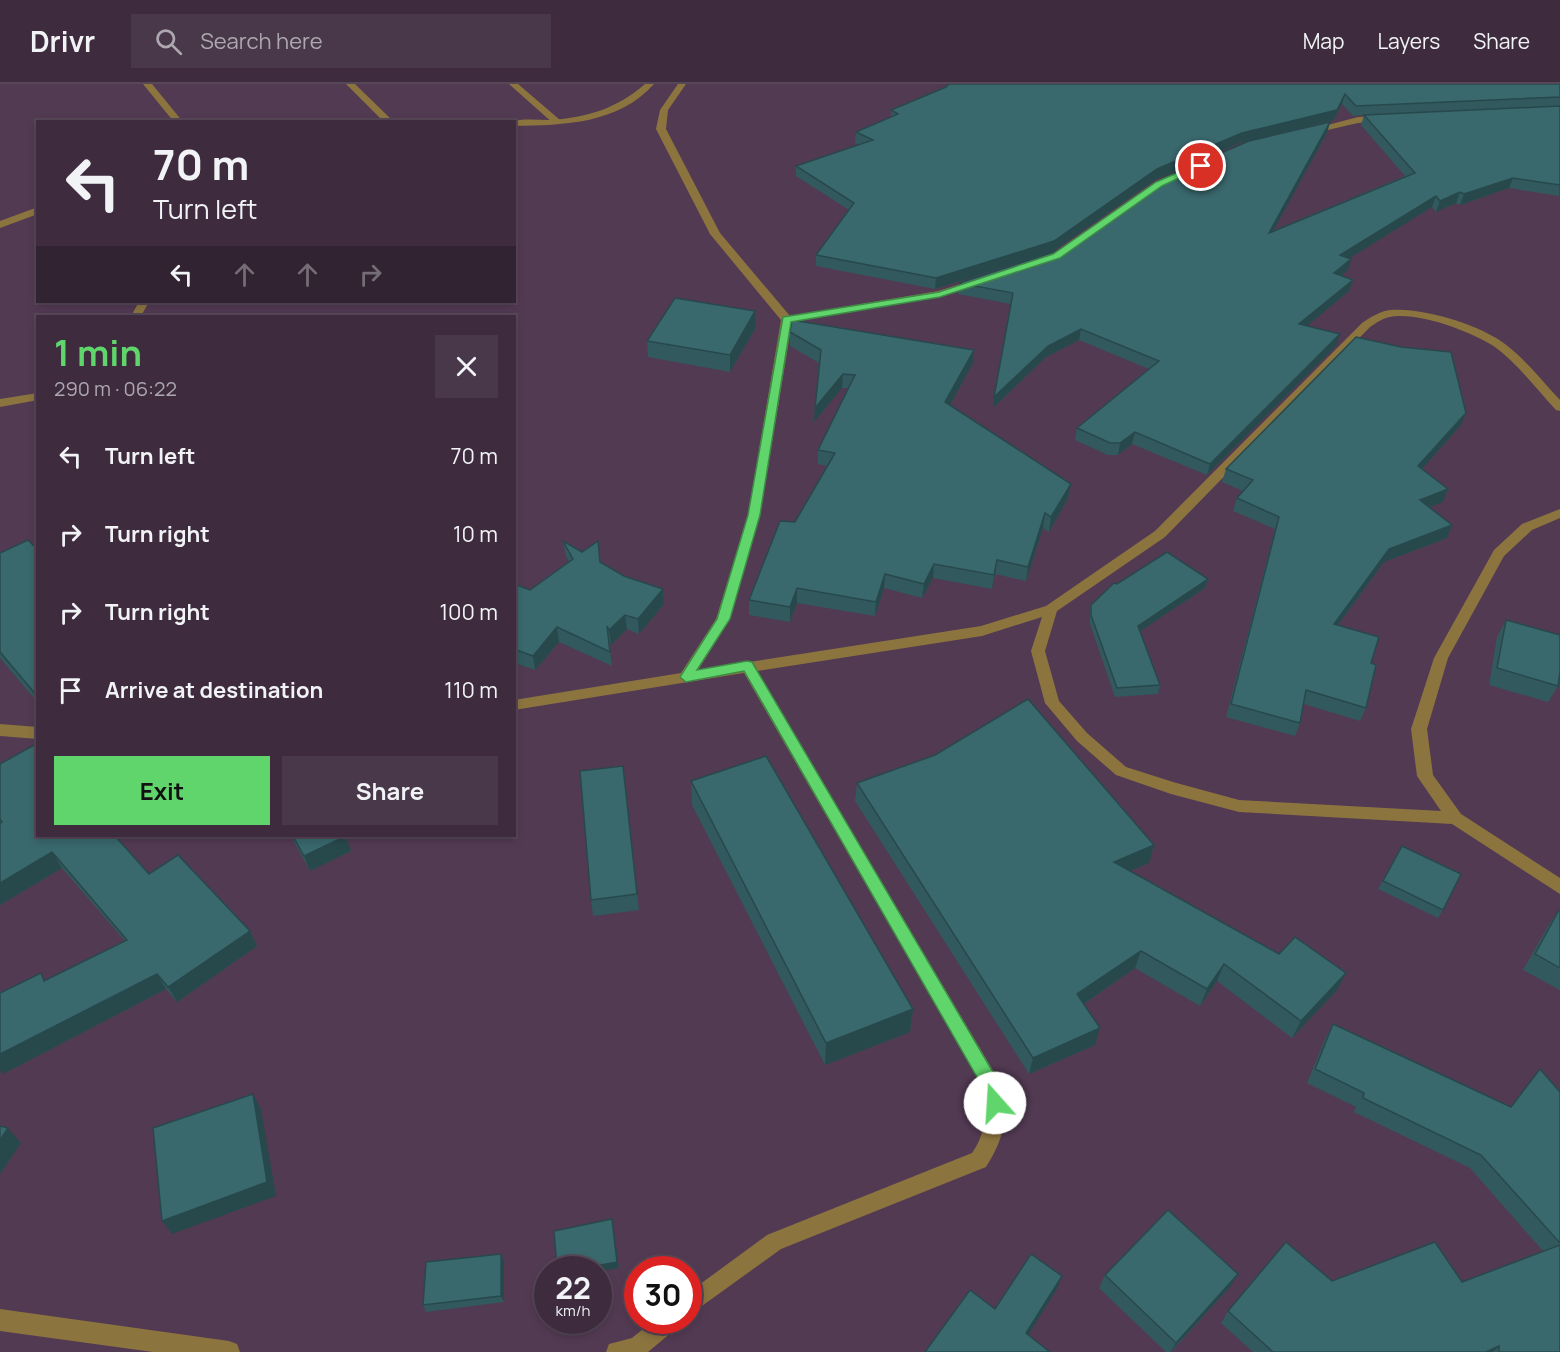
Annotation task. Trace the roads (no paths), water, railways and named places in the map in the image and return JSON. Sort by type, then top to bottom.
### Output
[{"type":"street","points":[[147,84],[177,120]]},
{"type":"street","points":[[350,84],[388,120]]},
{"type":"street","points":[[513,84],[557,122]]},
{"type":"street","points":[[516,123],[585,120],[609,113],[634,100],[650,84]]},
{"type":"street","points":[[682,84],[664,110],[661,129],[715,234],[787,320],[754,515],[723,619],[686,677]]},
{"type":"street","points":[[1300,133],[1358,120],[1392,118]]},
{"type":"street","points":[[0,225],[36,211]]},
{"type":"street","points":[[787,320],[940,294],[993,277]]},
{"type":"street","points":[[516,705],[747,666],[982,631],[1051,609],[1160,534],[1366,325],[1378,316],[1394,312],[1418,316],[1484,335],[1501,346],[1560,407]]},
{"type":"street","points":[[0,403],[36,396]]},
{"type":"street","points":[[1560,513],[1527,527],[1499,553],[1441,658],[1419,729],[1425,776],[1455,818],[1560,887]]},
{"type":"street","points":[[1051,609],[1038,651],[1052,703],[1082,737],[1121,771],[1171,788],[1239,806],[1455,818]]},
{"type":"street","points":[[702,1296],[774,1242],[979,1160],[990,1144],[996,1116],[994,1090],[747,666]]},
{"type":"street","points":[[0,730],[36,733]]},
{"type":"street","points":[[0,1320],[229,1352]]},
{"type":"street","points":[[632,1350],[652,1334]]}]
